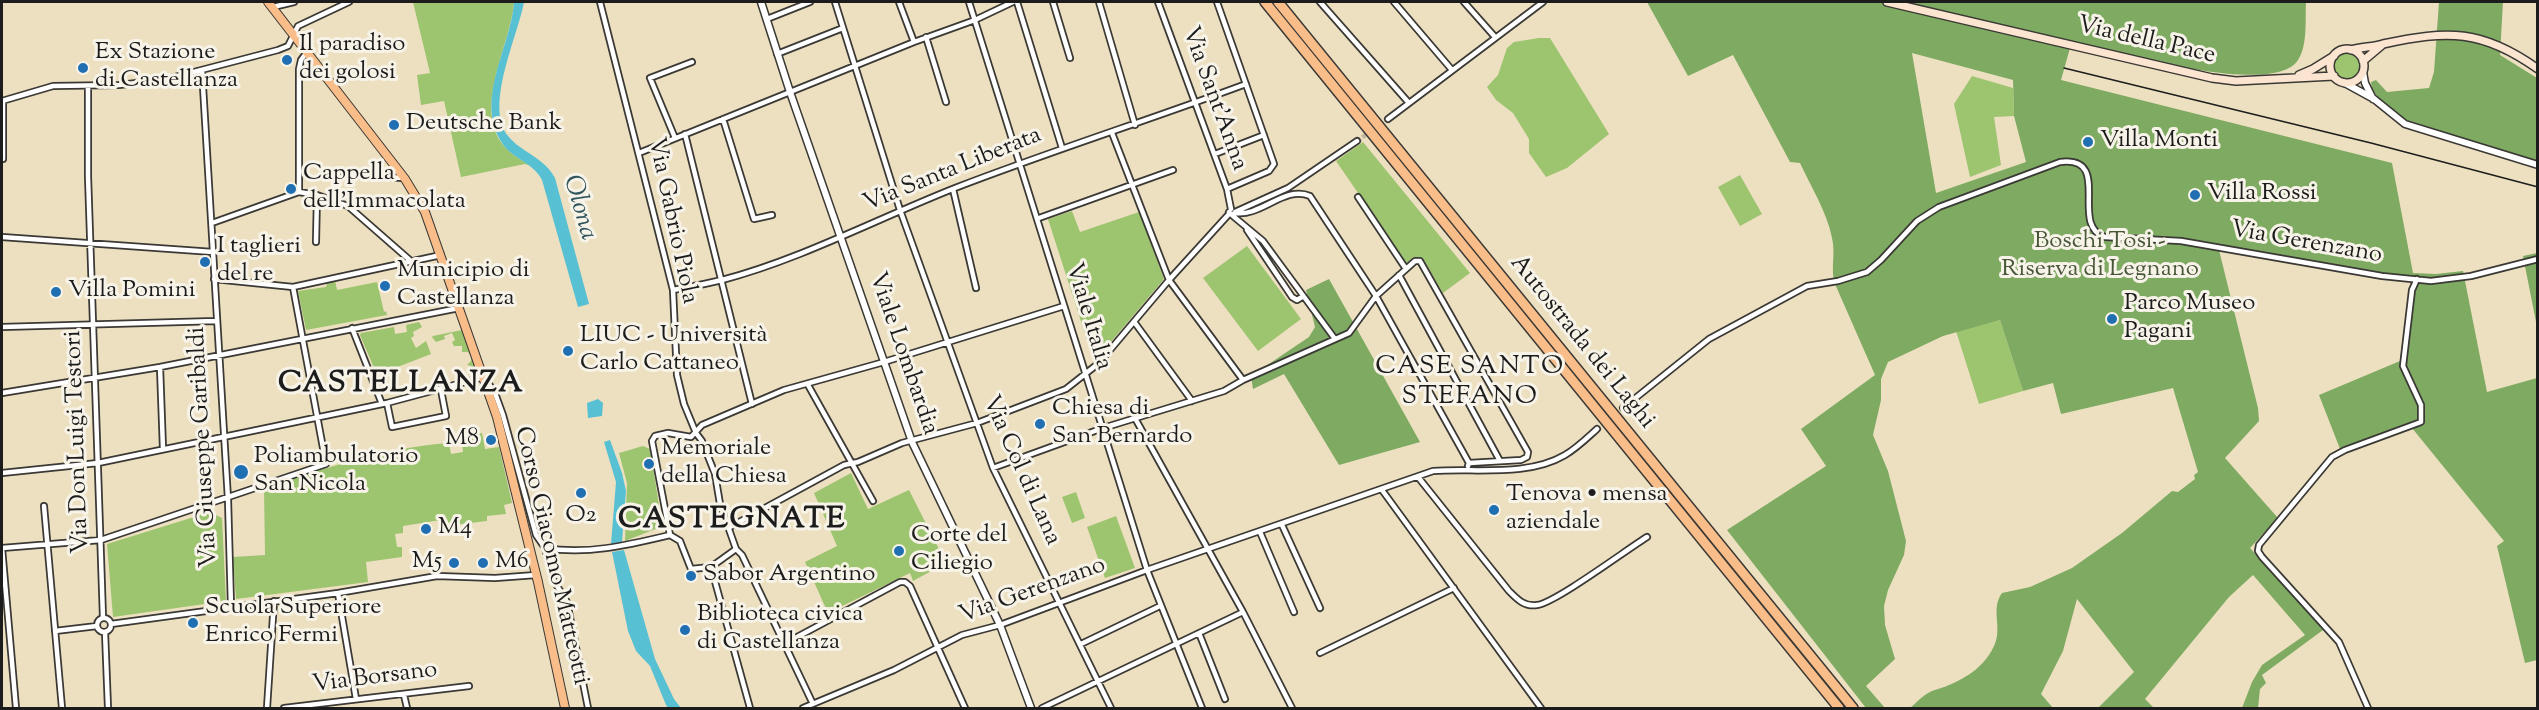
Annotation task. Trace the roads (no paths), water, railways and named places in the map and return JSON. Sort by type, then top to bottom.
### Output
[{"type":"highway","name":"Autostrada dei Laghi","points":[[1265,2],[1839,708]]},
{"type":"highway","name":"Autostrada dei Laghi","points":[[1278,2],[1853,708]]},
{"type":"main road","name":"Via della Pace","points":[[1887,2],[2212,78],[2236,81],[2334,76]]},
{"type":"main road","name":"Corso Giacomo Matteotti","points":[[271,4],[405,178],[425,213],[497,417],[537,576],[565,708]]},
{"type":"main road","points":[[2351,50],[2359,54],[2363,61],[2363,72],[2357,80],[2343,82],[2334,76],[2331,68],[2335,55],[2342,50],[2382,45],[2425,35],[2461,35],[2502,47],[2538,69]]},
{"type":"main road","points":[[2363,61],[2382,45]]},
{"type":"main road","name":"Via della Pace","points":[[2294,77],[2313,69],[2335,55]]},
{"type":"street","points":[[271,4],[294,2]]},
{"type":"street","points":[[3,159],[2,101],[52,86],[141,83],[202,70],[284,48],[291,42],[298,26],[349,2]]},
{"type":"street","name":"Via Gabrio Piola","points":[[600,2],[673,290],[677,375],[684,404],[715,474],[720,504],[736,549],[742,555],[813,704]]},
{"type":"street","name":"Viale Lombardia","points":[[761,2],[912,442],[1000,625],[1031,708]]},
{"type":"street","points":[[767,19],[810,2]]},
{"type":"street","name":"Via Col di Lana","points":[[835,2],[900,210],[993,468],[1058,595],[1058,603],[1081,644],[1111,708]]},
{"type":"street","points":[[899,2],[914,42]]},
{"type":"street","name":"Viale Italia","points":[[969,2],[1039,218],[1085,375],[1147,570],[1202,708]]},
{"type":"street","points":[[639,153],[1015,2],[1062,148]]},
{"type":"street","points":[[1053,2],[1070,57]]},
{"type":"street","points":[[1099,2],[1135,125]]},
{"type":"street","name":"Via Sant'Anna","points":[[1158,2],[1215,154],[1233,213]]},
{"type":"street","points":[[1217,2],[1274,161],[1273,167],[1227,189]]},
{"type":"street","points":[[1320,2],[1409,103]]},
{"type":"street","points":[[1394,2],[1452,70]]},
{"type":"street","points":[[1464,2],[1495,37]]},
{"type":"street","points":[[1388,119],[1539,3]]},
{"type":"street","points":[[777,54],[843,28]]},
{"type":"street","points":[[926,37],[946,102]]},
{"type":"street","points":[[299,192],[300,65],[308,52]]},
{"type":"street","points":[[675,138],[650,78],[692,62]]},
{"type":"street","points":[[300,65],[318,65]]},
{"type":"street","name":"Via Giuseppe Garibaldi","points":[[202,70],[228,499],[231,606]]},
{"type":"street","points":[[2363,72],[2365,83],[2374,99]]},
{"type":"street","points":[[2343,82],[2374,99],[2405,124],[2538,165]]},
{"type":"street","name":"Via Santa Liberata","points":[[673,290],[722,280],[841,236],[900,210],[1062,148],[1135,125],[1246,84]]},
{"type":"street","name":"Via Don Luigi Testori","points":[[88,86],[103,618]]},
{"type":"street","points":[[723,119],[754,219],[772,215]]},
{"type":"street","points":[[1112,133],[1169,280],[1243,380]]},
{"type":"street","points":[[685,134],[752,404]]},
{"type":"street","points":[[1215,154],[1264,135]]},
{"type":"street","points":[[730,527],[806,484],[852,463],[902,443],[977,423],[1066,389],[1099,363],[1169,280],[1233,213],[1288,188],[1357,141]]},
{"type":"street","name":"Via Gerenzano","points":[[1623,408],[1708,339],[1808,286],[1838,281],[1867,272],[1917,220],[1939,207],[2060,162],[2076,161],[2084,166],[2091,224],[2099,236],[2181,241],[2382,276],[2417,279],[2445,280],[2471,276],[2538,259]]},
{"type":"street","points":[[1039,218],[1173,170]]},
{"type":"street","points":[[344,175],[405,178]]},
{"type":"street","points":[[954,189],[976,288]]},
{"type":"street","points":[[212,223],[299,192],[316,195],[348,206],[412,262]]},
{"type":"street","points":[[993,468],[1103,428],[1224,392],[1243,380],[1349,333],[1376,296],[1415,261],[1420,261],[1528,452],[1524,460],[1468,466],[1376,296],[1310,196],[1303,193],[1282,198],[1251,213],[1233,213]]},
{"type":"street","points":[[316,195],[316,242]]},
{"type":"street","points":[[1358,197],[1406,269]]},
{"type":"street","points":[[1233,213],[1292,297],[1297,300],[1302,297]]},
{"type":"street","points":[[1244,226],[1263,241],[1335,339]]},
{"type":"street","points":[[2,237],[213,252]]},
{"type":"street","points":[[214,279],[294,287],[441,255]]},
{"type":"street","points":[[1399,275],[1500,461]]},
{"type":"street","points":[[2368,708],[2339,642],[2258,551],[2259,545],[2332,457],[2421,422],[2421,405],[2404,370],[2403,361],[2412,290],[2417,279]]},
{"type":"street","points":[[16,708],[2,548],[101,540],[326,464],[294,287]]},
{"type":"street","points":[[670,535],[652,439],[659,434],[689,438],[702,425],[784,390],[808,385],[1064,306]]},
{"type":"street","points":[[2,393],[160,366],[459,308]]},
{"type":"street","points":[[2,327],[216,321]]},
{"type":"street","points":[[1135,323],[1191,401]]},
{"type":"street","points":[[352,328],[392,427],[446,416],[441,390]]},
{"type":"street","points":[[160,366],[163,450]]},
{"type":"street","points":[[2,473],[98,463],[384,403],[484,377],[495,393],[536,535],[545,548],[555,581],[567,602],[588,708]]},
{"type":"street","points":[[808,385],[873,501]]},
{"type":"street","points":[[497,417],[508,434]]},
{"type":"street","points":[[1136,420],[1209,549],[1292,708]]},
{"type":"street","name":"Via Gerenzano","points":[[803,708],[894,670],[962,635],[1000,625],[1147,570],[1433,471],[1468,466],[1513,470],[1548,463],[1565,456],[1598,429]]},
{"type":"street","points":[[1418,477],[1509,591],[1521,603],[1528,605],[1549,601],[1647,537]]},
{"type":"street","points":[[1382,490],[1541,708]]},
{"type":"street","points":[[44,506],[62,708]]},
{"type":"street","points":[[1282,525],[1320,608]]},
{"type":"street","points":[[1260,532],[1294,612]]},
{"type":"street","points":[[545,548],[572,552],[610,548],[670,535],[680,541],[691,569],[711,567],[736,549]]},
{"type":"street","points":[[711,567],[750,708]]},
{"type":"street","points":[[111,624],[338,593],[437,576],[495,578],[537,576]]},
{"type":"street","points":[[784,644],[900,582],[905,582],[910,586],[965,708]]},
{"type":"street","points":[[1320,653],[1454,588]]},
{"type":"street","points":[[338,593],[356,699]]},
{"type":"street","points":[[267,708],[274,601]]},
{"type":"street","points":[[1081,644],[1160,606]]},
{"type":"street","points":[[1042,708],[1243,612]]},
{"type":"street","points":[[97,626],[98,620],[103,618],[108,619],[111,624]]},
{"type":"street","points":[[105,632],[110,629],[111,624]]},
{"type":"street","points":[[55,631],[97,626]]},
{"type":"street","points":[[97,626],[105,632]]},
{"type":"street","points":[[105,632],[108,708]]},
{"type":"street","points":[[1199,633],[1225,699]]},
{"type":"street","name":"Via Borsano","points":[[285,708],[469,686]]},
{"type":"street","points":[[404,695],[407,708]]},
{"type":"water","points":[[514,2],[524,2],[501,89],[502,123],[508,136],[545,165],[555,178],[589,304],[578,307],[542,180],[533,169],[506,148],[494,126],[493,91]]},
{"type":"water","points":[[598,399],[603,403],[602,416],[588,418],[587,403]]},
{"type":"water","points":[[610,440],[626,491],[622,542],[611,544],[616,482],[604,442]]},
{"type":"water","points":[[624,550],[655,659],[674,699],[681,708],[668,708],[650,666],[636,651],[628,631],[612,552]]},
{"type":"tunnel","points":[[1357,141],[1371,131]]},
{"type":"railway","points":[[2064,68],[2371,143],[2538,187]]},
{"type":"place","name":"Il paradiso dei golosi","points":[[287,60]]},
{"type":"place","name":"Ex Stazione di Castellanza","points":[[83,68]]},
{"type":"place","name":"Deutsche Bank","points":[[394,125]]},
{"type":"place","name":"Villa Monti","points":[[2088,142]]},
{"type":"place","name":"Cappella dell'Immacolata","points":[[291,189]]},
{"type":"place","name":"Villa Rossi","points":[[2195,195]]},
{"type":"place","name":"I taglieri del re","points":[[205,262]]},
{"type":"place","name":"Municipio di Castellanza","points":[[385,286]]},
{"type":"place","name":"Villa Pomini","points":[[56,292]]},
{"type":"place","name":"Parco Museo Pagani","points":[[2112,319]]},
{"type":"place","name":"LIUC - Università Carlo Cattaneo","points":[[568,351]]},
{"type":"place","name":"Chiesa di San Bernardo","points":[[1040,424]]},
{"type":"place","name":"M8","points":[[491,440]]},
{"type":"place","name":"Memoriale della Chiesa","points":[[649,464]]},
{"type":"place","name":"Poliambulatorio San Nicola","points":[[241,472]]},
{"type":"place","name":"O2","points":[[581,493]]},
{"type":"place","name":"Tenova • mensa aziendale","points":[[1494,510]]},
{"type":"place","name":"M4","points":[[426,529]]},
{"type":"place","name":"Corte del Ciliegio","points":[[899,551]]},
{"type":"place","name":"M5","points":[[454,563]]},
{"type":"place","name":"M6","points":[[483,563]]},
{"type":"place","name":"Sabor Argentino","points":[[691,576]]},
{"type":"place","name":"Scuola Superiore Enrico Fermi","points":[[193,623]]},
{"type":"place","name":"Biblioteca civica di Castellanza","points":[[685,630]]},
{"type":"district","name":"CASE SANTO STEFANO","points":[[1470,384]]},
{"type":"district","name":"CASTELLANZA","points":[[401,386]]},
{"type":"district","name":"CASTEGNATE","points":[[732,522]]},
{"type":"water label","name":"Olona","points":[[578,208]]},
{"type":"park label","name":"Boschi Tosi - Riserva di Legnano","points":[[2100,257]]}]
